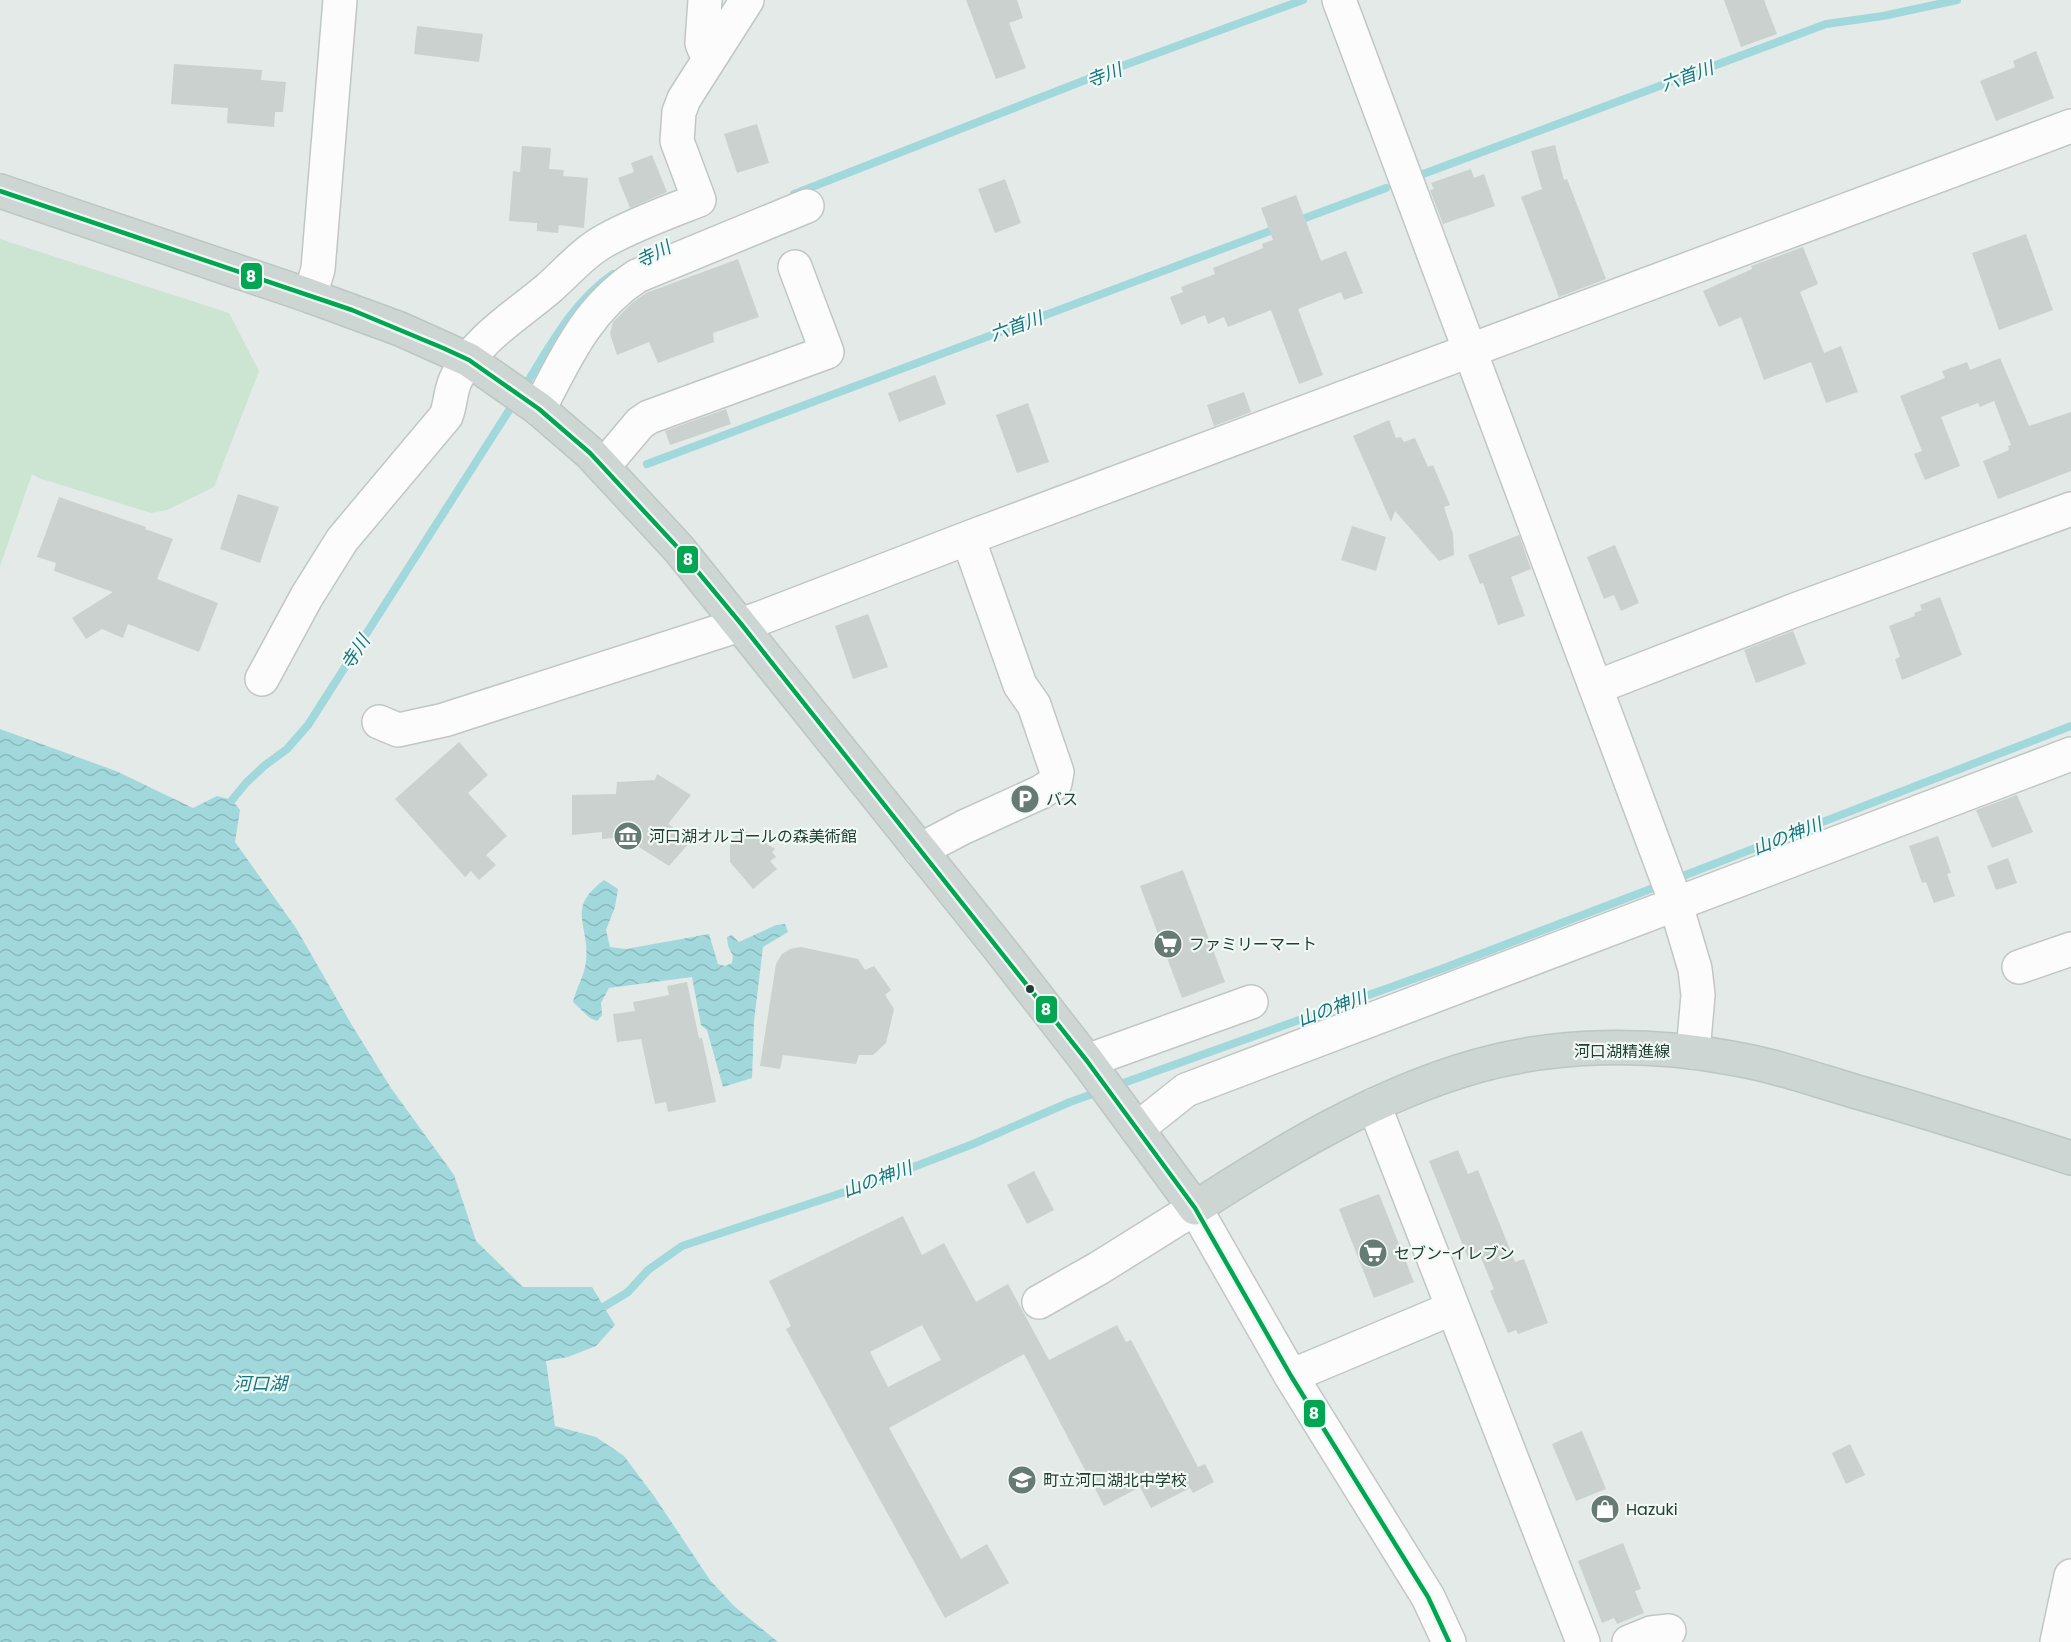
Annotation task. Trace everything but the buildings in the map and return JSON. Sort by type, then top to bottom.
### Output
[{"type":"main road","points":[[0,191],[310,296],[400,329],[478,366],[534,406],[603,467],[680,549],[1090,1066],[1195,1208]]},
{"type":"main road","name":"河口湖精進線","points":[[1195,1208],[1301,1143],[1374,1105],[1432,1081],[1479,1066],[1560,1051],[1641,1048],[1734,1058],[1909,1106],[2071,1158]]},
{"type":"street","points":[[705,0],[702,43],[708,58]]},
{"type":"street","points":[[262,678],[307,596],[342,540],[446,416],[457,377],[478,366],[481,344],[497,328],[549,288],[597,246],[626,230],[699,200],[677,141],[680,112],[684,99],[708,58],[747,0]]},
{"type":"street","points":[[1339,0],[1675,899],[1695,969],[1698,994],[1693,1052]]},
{"type":"street","points":[[310,296],[318,269],[341,5]]},
{"type":"street","points":[[379,722],[398,730],[444,720],[741,625],[2071,126]]},
{"type":"street","points":[[534,406],[597,310],[617,289],[637,276],[807,206]]},
{"type":"street","points":[[603,467],[640,423],[649,417],[827,352],[795,267]]},
{"type":"street","points":[[1597,687],[1796,610],[2071,509]]},
{"type":"street","points":[[920,850],[1041,792],[1055,783],[1057,772],[1034,705],[1020,685],[968,538]]},
{"type":"street","points":[[1131,1121],[1186,1090],[1675,899],[2071,754]]},
{"type":"street","points":[[2019,967],[2071,949]]},
{"type":"street","points":[[1090,1066],[1251,1002]]},
{"type":"street","points":[[1374,1105],[1583,1642]]},
{"type":"street","points":[[1039,1302],[1099,1268],[1195,1208],[1291,1376],[1428,1597],[1449,1642]]},
{"type":"street","points":[[1291,1376],[1453,1308]]},
{"type":"street","points":[[2057,1642],[2071,1576]]},
{"type":"street","points":[[1629,1642],[1651,1633],[1669,1631]]},
{"type":"green space","points":[[0,239],[229,313],[259,371],[214,487],[167,510],[151,513],[32,474],[0,566]]},
{"type":"water","name":"河口湖","points":[[0,729],[116,771],[193,808],[217,796],[232,800],[240,810],[235,842],[296,928],[391,1088],[454,1175],[476,1241],[523,1287],[592,1287],[615,1325],[596,1346],[568,1357],[546,1361],[555,1426],[596,1437],[624,1456],[654,1496],[710,1580],[734,1606],[778,1642],[0,1642]]},
{"type":"water","points":[[604,880],[618,889],[615,907],[606,930],[610,947],[626,949],[709,934],[718,964],[725,966],[732,963],[733,956],[727,937],[732,935],[739,942],[776,925],[785,924],[788,932],[763,947],[754,1021],[752,1078],[723,1087],[707,1030],[701,1025],[692,977],[609,988],[601,1003],[602,1015],[597,1021],[590,1018],[573,1002],[586,961],[582,909],[592,890]]},
{"type":"waterway","name":"寺川","points":[[794,194],[1111,70],[1303,0]]},
{"type":"waterway","name":"六首川","points":[[1423,174],[1826,24],[1883,16],[1957,0]]},
{"type":"waterway","name":"六首川","points":[[1297,221],[1386,188]]},
{"type":"waterway","name":"六首川","points":[[647,464],[1278,228]]},
{"type":"waterway","name":"寺川","points":[[523,389],[574,311],[613,274]]},
{"type":"waterway","name":"寺川","points":[[232,800],[264,766],[287,749],[308,725],[515,401]]},
{"type":"waterway","name":"山の神川","points":[[1675,879],[2071,726]]},
{"type":"waterway","name":"山の神川","points":[[1115,1086],[1444,968],[1661,885]]},
{"type":"waterway","name":"山の神川","points":[[605,1306],[628,1292],[648,1270],[682,1246],[872,1183],[1101,1091]]},
{"type":"transit line","name":"8","points":[[0,191],[352,310],[443,348],[469,360],[539,409],[590,453],[679,549],[742,625],[1087,1061],[1195,1208],[1291,1376],[1428,1597],[1449,1642]]},
{"type":"place","name":"バス","points":[[1025,799]]},
{"type":"place","name":"河口湖オルゴールの森美術館","points":[[628,836]]},
{"type":"place","name":"ファミリーマート","points":[[1168,944]]},
{"type":"place","name":"セブン-イレブン","points":[[1373,1253]]},
{"type":"place","name":"町立河口湖北中学校","points":[[1022,1480]]},
{"type":"place","name":"Hazuki","points":[[1605,1509]]}]
